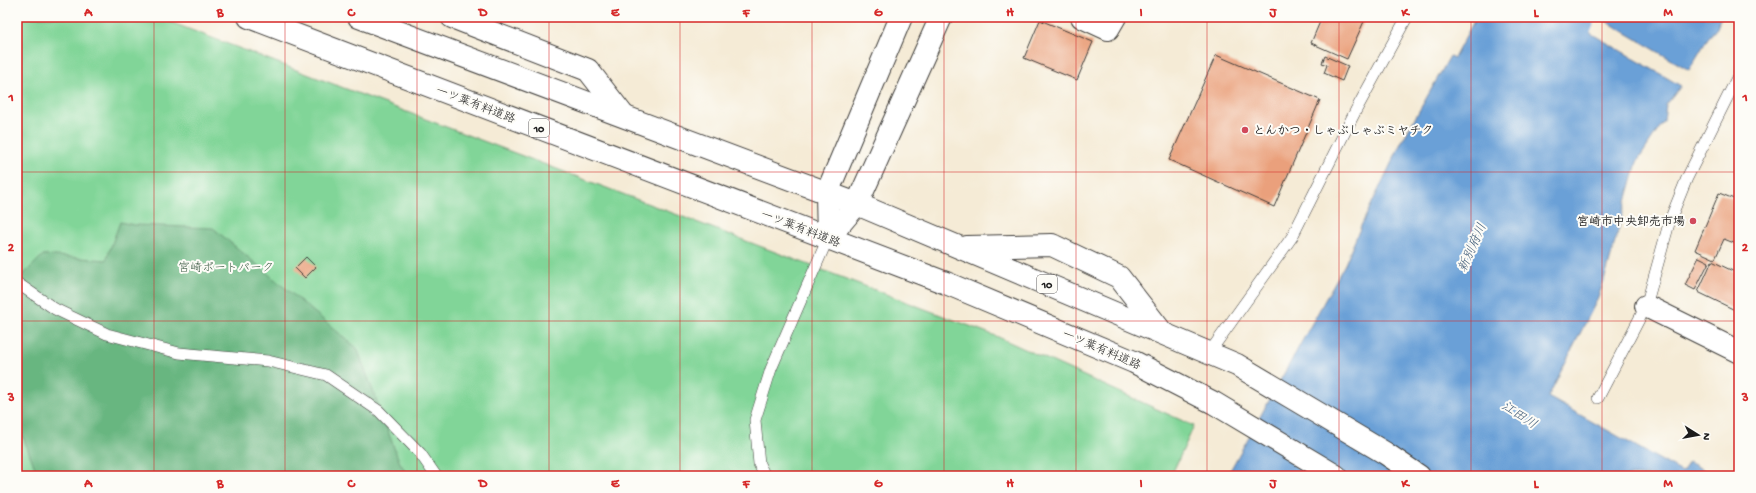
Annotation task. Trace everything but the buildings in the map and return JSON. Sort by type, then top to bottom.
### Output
[{"type":"main road","name":"一ツ葉有料道路","points":[[249,17],[946,283],[1134,362],[1214,403],[1336,476]]},
{"type":"main road","name":"10","points":[[358,17],[857,204],[1237,364],[1385,453],[1419,476]]},
{"type":"main road","points":[[452,17],[588,70],[623,116]]},
{"type":"main road","points":[[828,238],[827,193],[902,17]]},
{"type":"main road","points":[[828,238],[857,204],[941,17]]},
{"type":"main road","points":[[1082,17],[1108,29],[1115,17]]},
{"type":"main road","points":[[958,247],[1052,245],[1119,277],[1162,333]]},
{"type":"main road","points":[[1646,306],[1739,352]]},
{"type":"lane","points":[[1209,353],[1292,237],[1356,110],[1406,17]]},
{"type":"lane","points":[[1598,398],[1646,306],[1673,213],[1687,178],[1739,74]]},
{"type":"lane","points":[[765,476],[759,464],[755,420],[771,369],[828,238]]},
{"type":"lane","points":[[17,283],[56,309],[108,334],[178,353],[268,361],[326,375],[379,411],[420,453],[436,476]]},
{"type":"green space","name":"宮崎ポートパーク","points":[[17,17],[157,17],[996,336],[1194,426],[1171,476],[17,476]]},
{"type":"green space","points":[[120,222],[134,225],[213,228],[357,348],[399,461],[408,476],[38,476],[17,421],[17,281],[43,255],[106,260]]},
{"type":"water","name":"江田川","points":[[1476,17],[1563,17],[1681,86],[1666,105],[1664,121],[1637,162],[1607,271],[1598,298],[1548,397],[1682,472],[1689,462],[1716,476],[1227,476],[1345,264],[1361,226],[1401,143],[1450,56],[1454,58]]},
{"type":"water","points":[[1599,17],[1721,17],[1717,28],[1708,38],[1689,70]]},
{"type":"waterway","name":"新別府川","points":[[1543,82],[1571,17]]},
{"type":"place","name":"とんかつ・しゃぶしゃぶミヤチク","points":[[1245,130]]},
{"type":"place","name":"宮崎市中央卸売市場","points":[[1693,221]]}]
